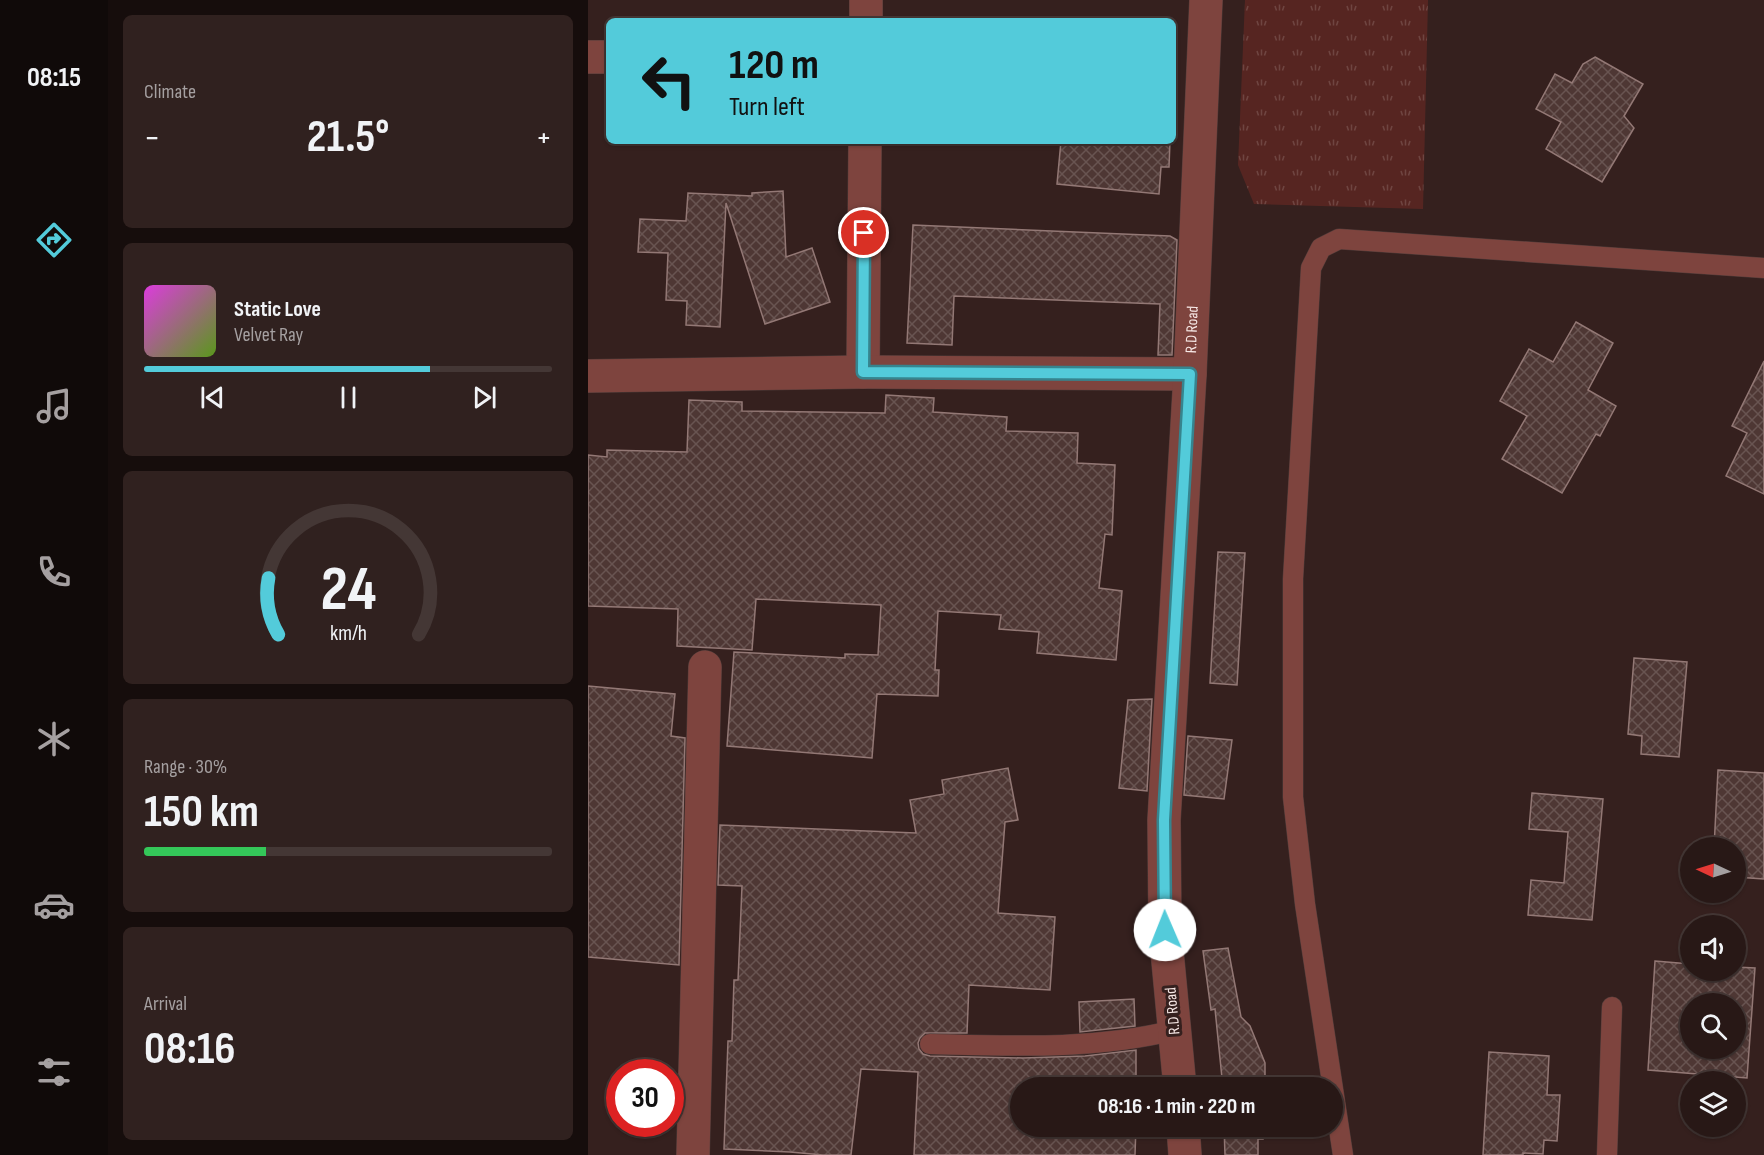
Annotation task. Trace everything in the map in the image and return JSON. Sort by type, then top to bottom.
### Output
[{"type":"street","points":[[866,0],[866,18]]},
{"type":"street","name":"R.D Road","points":[[1179,1077],[1165,930],[1164,820],[1190,374],[1206,0]]},
{"type":"street","points":[[588,57],[606,57]]},
{"type":"street","points":[[863,372],[865,144]]},
{"type":"street","points":[[588,376],[863,372],[1190,374]]},
{"type":"street","points":[[693,1155],[705,666]]},
{"type":"street","points":[[1184,1137],[1185,1155]]},
{"type":"lane","points":[[1343,1155],[1305,904],[1293,797],[1293,579],[1311,268],[1321,248],[1339,239],[1764,268]]},
{"type":"lane","points":[[1607,1155],[1612,1007]]},
{"type":"lane","points":[[930,1044],[1041,1046],[1089,1044],[1140,1038],[1175,1030]]},
{"type":"green space","points":[[1245,0],[1428,0],[1423,209],[1254,204],[1238,165]]},
{"type":"building","points":[[1595,57],[1643,84],[1624,116],[1634,128],[1602,182],[1546,149],[1561,122],[1536,109],[1555,74],[1572,83],[1583,64]]},
{"type":"building","points":[[1061,144],[1170,144],[1169,167],[1161,167],[1159,194],[1057,184]]},
{"type":"building","points":[[783,191],[786,257],[812,248],[830,302],[765,324],[726,203],[720,327],[686,325],[687,301],[666,300],[668,253],[638,252],[640,219],[686,221],[688,193],[752,196],[752,193]]},
{"type":"building","points":[[913,225],[1170,236],[1177,240],[1172,355],[1158,355],[1160,304],[954,296],[952,345],[907,343]]},
{"type":"building","points":[[1576,322],[1613,343],[1588,390],[1616,406],[1600,436],[1596,434],[1562,493],[1502,459],[1527,416],[1500,401],[1529,349],[1553,362]]},
{"type":"building","points":[[1764,361],[1764,494],[1726,476],[1747,433],[1732,426]]},
{"type":"building","points":[[886,395],[934,398],[933,412],[1007,417],[1006,431],[1078,433],[1077,463],[1115,465],[1112,535],[1105,534],[1099,588],[1122,591],[1116,660],[1037,653],[1039,632],[999,629],[1001,615],[938,611],[935,670],[939,670],[938,696],[877,694],[872,758],[727,746],[734,652],[845,658],[845,654],[878,655],[881,605],[756,599],[752,650],[677,646],[678,609],[588,606],[588,455],[607,457],[607,450],[687,452],[689,400],[742,402],[742,411],[885,413]]},
{"type":"building","points":[[1218,552],[1245,553],[1237,685],[1210,683]]},
{"type":"building","points":[[1634,658],[1687,662],[1679,757],[1641,754],[1642,736],[1628,734]]},
{"type":"building","points":[[588,686],[675,694],[671,736],[685,738],[679,965],[588,957]]},
{"type":"building","points":[[1152,699],[1147,791],[1119,788],[1128,700]]},
{"type":"building","points":[[1188,736],[1232,740],[1224,799],[1184,795]]},
{"type":"building","points":[[1008,768],[1018,820],[1005,822],[998,913],[1055,917],[1050,990],[969,985],[967,1033],[925,1033],[918,1043],[919,1049],[923,1054],[930,1056],[1023,1058],[1085,1056],[1136,1050],[1136,1077],[1010,1077],[1010,1137],[1136,1137],[1135,1155],[914,1155],[918,1072],[861,1069],[851,1155],[724,1149],[728,1041],[732,1041],[734,980],[738,980],[742,886],[718,885],[720,825],[916,833],[910,800],[944,794],[942,780]]},
{"type":"building","points":[[1718,770],[1764,773],[1764,879],[1746,878],[1746,837],[1715,837]]},
{"type":"building","points":[[1532,793],[1603,799],[1592,920],[1528,915],[1531,880],[1564,883],[1568,832],[1529,829]]},
{"type":"building","points":[[1228,948],[1241,1017],[1250,1026],[1265,1063],[1265,1077],[1222,1077],[1215,1009],[1211,1010],[1203,951]]},
{"type":"building","points":[[1655,961],[1680,963],[1680,981],[1746,981],[1746,968],[1755,968],[1747,1078],[1746,1071],[1680,1073],[1648,1070]]},
{"type":"building","points":[[1134,999],[1135,1026],[1080,1032],[1079,1002]]},
{"type":"building","points":[[1489,1052],[1549,1056],[1547,1095],[1560,1095],[1557,1141],[1544,1140],[1543,1154],[1483,1155]]},
{"type":"building","points":[[1224,1137],[1263,1137],[1263,1139],[1258,1139],[1258,1155],[1225,1155]]},
{"type":"route","points":[[864,233],[863,372],[1190,374],[1164,820],[1165,930]]}]
